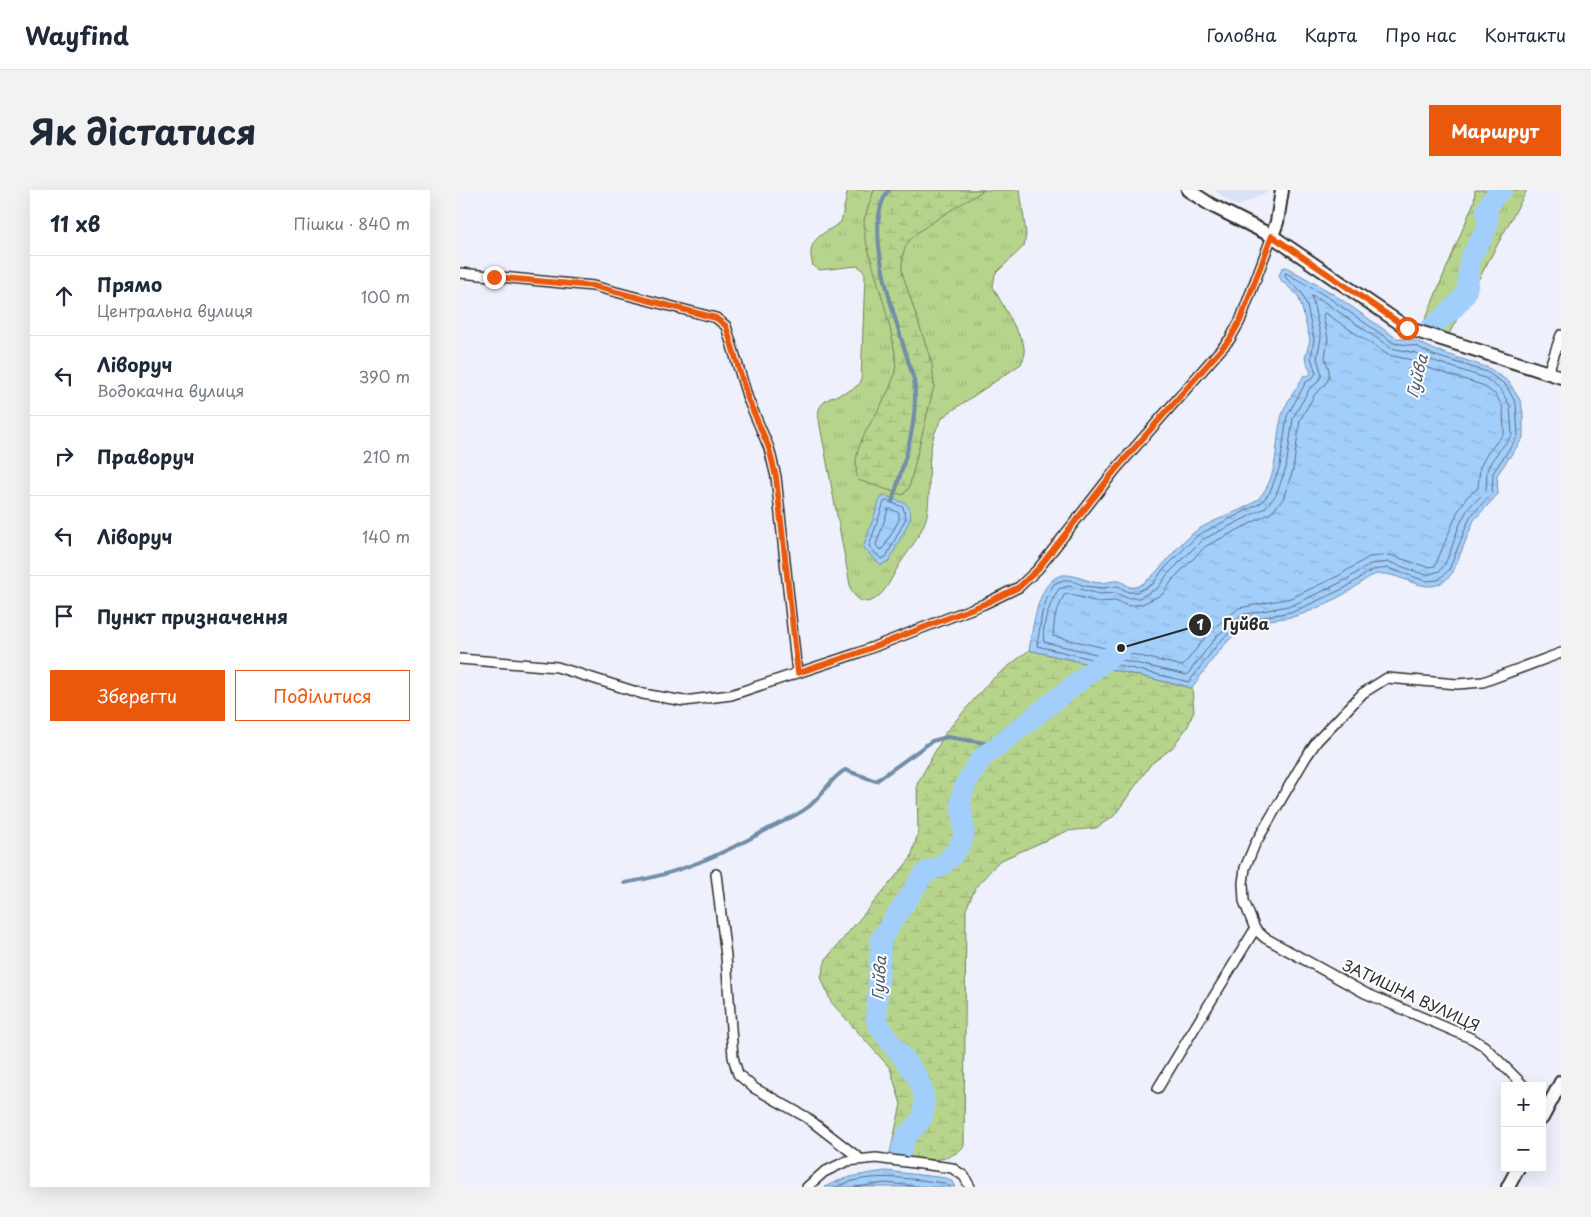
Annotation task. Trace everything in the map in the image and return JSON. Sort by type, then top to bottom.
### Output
[{"type":"street","points":[[1188,190],[1211,206],[1272,236],[1407,328],[1561,377]]},
{"type":"street","points":[[460,659],[557,667],[642,694],[684,701],[731,695],[858,653],[984,604],[1019,587],[1038,569],[1116,469],[1230,339],[1240,321],[1277,222],[1282,190]]},
{"type":"street","points":[[460,274],[593,286],[716,318],[726,326],[748,399],[769,448],[776,477],[798,673]]},
{"type":"street","points":[[1548,372],[1561,335]]},
{"type":"street","points":[[1158,1088],[1255,929],[1244,900],[1243,883],[1245,868],[1255,844],[1317,741],[1369,687],[1387,678],[1457,684],[1482,682],[1561,652]]},
{"type":"street","points":[[716,874],[727,966],[732,1057],[738,1074],[749,1084],[806,1117],[859,1158]]},
{"type":"street","name":"ЗАТИШНА ВУЛИЦЯ","points":[[1255,929],[1265,938],[1365,993],[1473,1039],[1489,1050],[1520,1082]]},
{"type":"street","points":[[1546,1108],[1561,1082]]},
{"type":"street","points":[[808,1187],[824,1172],[846,1161],[859,1158],[876,1158],[952,1168],[964,1176],[970,1187]]},
{"type":"street","points":[[1508,1187],[1516,1172]]},
{"type":"shaded area","points":[[1214,190],[1270,190],[1239,206]]},
{"type":"green space","points":[[848,190],[1020,190],[1026,234],[1024,246],[995,274],[993,287],[1023,342],[1025,355],[1021,364],[944,416],[937,427],[933,439],[929,464],[929,502],[925,522],[886,588],[875,599],[867,602],[858,599],[851,590],[818,415],[823,403],[856,387],[861,382],[865,274],[857,266],[820,270],[813,266],[811,257],[813,244],[817,239],[841,222]]},
{"type":"green space","points":[[874,190],[984,190],[923,229],[909,241],[904,252],[902,272],[932,364],[934,386],[909,488],[903,495],[858,480],[856,465],[858,451],[863,438],[885,398],[895,371],[890,326],[865,238],[864,220]]},
{"type":"green space","points":[[1475,190],[1527,190],[1449,334],[1422,327],[1474,202]]},
{"type":"green space","points":[[1029,650],[1192,688],[1194,711],[1188,726],[1172,748],[1151,764],[1114,816],[1096,828],[1067,831],[999,861],[976,887],[966,909],[964,1146],[957,1153],[940,1159],[921,1160],[892,1156],[890,1153],[901,1104],[890,1068],[831,1002],[821,977],[826,959],[911,858],[918,832],[917,784],[946,732],[990,681]]},
{"type":"water","points":[[1286,267],[1332,293],[1396,338],[1416,341],[1435,350],[1489,368],[1509,382],[1521,402],[1523,438],[1497,475],[1498,494],[1474,520],[1453,572],[1444,581],[1426,586],[1387,574],[1377,574],[1322,606],[1296,616],[1249,624],[1236,633],[1222,648],[1192,688],[1029,650],[1038,606],[1047,585],[1054,579],[1068,575],[1100,583],[1119,581],[1131,587],[1136,587],[1150,578],[1181,544],[1196,531],[1254,502],[1266,489],[1273,469],[1282,415],[1304,375],[1308,376],[1311,373],[1305,358],[1310,340],[1302,308],[1298,296],[1279,276],[1282,268]]},
{"type":"water","points":[[884,496],[905,503],[909,507],[911,518],[889,561],[881,565],[863,548],[880,499]]},
{"type":"water","points":[[886,1171],[946,1178],[951,1180],[955,1187],[825,1187],[862,1174]]},
{"type":"waterway","points":[[889,190],[881,207],[878,229],[880,255],[885,282],[914,380],[915,396],[912,427],[906,457],[892,502]]},
{"type":"waterway","name":"Гуйва","points":[[1430,329],[1454,308],[1465,294],[1468,286],[1470,260],[1486,230],[1488,218],[1486,211],[1493,198],[1502,190]]},
{"type":"waterway","name":"Гуйва","points":[[901,1154],[906,1137],[922,1117],[924,1100],[916,1075],[882,1031],[876,1020],[881,939],[924,874],[944,864],[961,843],[964,833],[961,806],[962,795],[968,779],[981,759],[1121,648]]},
{"type":"waterway","points":[[624,883],[663,875],[681,869],[717,855],[752,838],[807,808],[845,770],[876,781],[932,741],[947,737],[998,745]]},
{"type":"place","name":"Гуйва","points":[[1121,648]]},
{"type":"route","points":[[494,277],[593,286],[716,318],[721,320],[726,326],[748,399],[769,448],[776,477],[798,673],[858,653],[984,604],[1019,587],[1038,569],[1116,469],[1230,339],[1240,321],[1272,236],[1394,321],[1407,328]]}]
